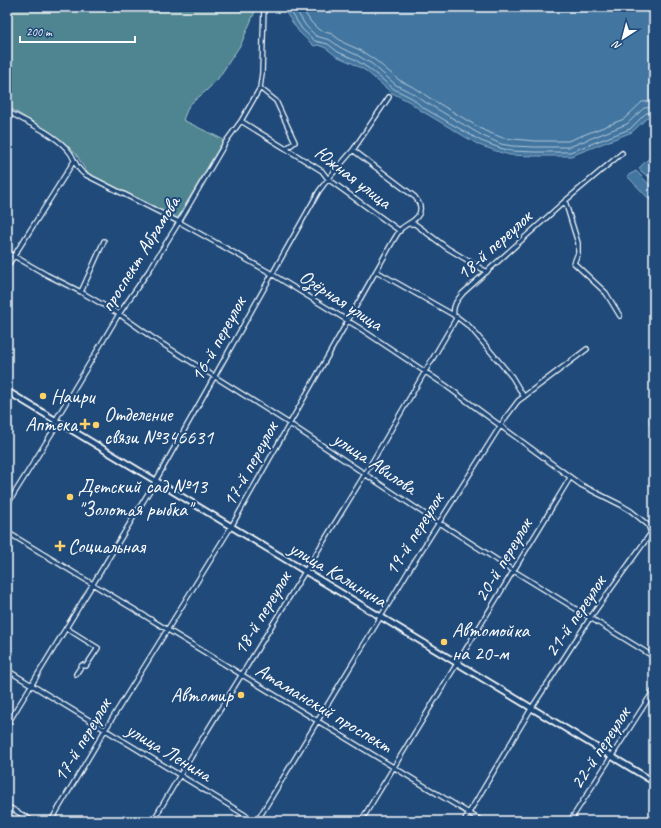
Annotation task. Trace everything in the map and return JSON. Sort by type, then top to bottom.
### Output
[{"type":"main road","name":"улица Калинина","points":[[7,391],[380,618],[654,782]]},
{"type":"street","name":"проспект Абрамова","points":[[7,505],[56,428],[55,421],[120,314],[179,222],[227,140],[260,88],[262,74],[264,7]]},
{"type":"street","name":"Южная улица","points":[[260,88],[276,101],[286,120],[295,142],[287,148]]},
{"type":"street","name":"16-й переулок","points":[[7,724],[155,482],[315,197],[352,150],[389,97]]},
{"type":"street","name":"Озёрная улица","points":[[7,111],[53,136],[68,149],[73,156],[77,169],[84,174],[179,222],[272,274],[348,321],[426,372],[570,478],[587,489],[631,511],[648,525],[651,532]]},
{"type":"street","name":"Южная улица","points":[[240,120],[322,171],[328,179],[400,231]]},
{"type":"street","name":"Южная улица","points":[[352,150],[407,190],[420,204]]},
{"type":"street","name":"18-й переулок","points":[[153,821],[426,372],[455,317],[453,310],[457,300],[565,201],[622,153]]},
{"type":"street","points":[[7,267],[74,161]]},
{"type":"street","points":[[565,201],[578,242],[578,253],[574,263],[606,293],[620,316]]},
{"type":"street","name":"17-й переулок","points":[[52,821],[231,527],[400,231],[418,215],[420,204]]},
{"type":"street","name":"Южная улица","points":[[405,225],[410,223],[415,224],[447,248],[487,272]]},
{"type":"street","points":[[80,292],[104,241]]},
{"type":"street","name":"улица Авилова","points":[[7,252],[120,314],[153,338],[290,424],[439,523],[654,657]]},
{"type":"street","points":[[376,271],[470,327],[512,377],[524,397]]},
{"type":"street","name":"19-й переулок","points":[[256,821],[500,426],[518,401],[587,348]]},
{"type":"street","name":"20-й переулок","points":[[361,821],[570,478]]},
{"type":"street","name":"Атаманский проспект","points":[[7,532],[482,821]]},
{"type":"street","name":"21-й переулок","points":[[464,821],[532,709],[590,618],[651,532]]},
{"type":"street","points":[[66,628],[98,648],[86,666],[82,665],[76,674]]},
{"type":"street","name":"улица Ленина","points":[[7,670],[256,821]]},
{"type":"street","name":"22-й переулок","points":[[570,821],[654,690]]},
{"type":"street","points":[[7,806],[33,821]]},
{"type":"green space","points":[[7,7],[257,7],[241,44],[217,80],[189,105],[183,120],[222,139],[223,141],[177,219],[87,173],[76,154],[56,137],[7,106]]},
{"type":"water","points":[[282,7],[654,7],[654,117],[649,116],[632,132],[571,156],[510,155],[499,152],[479,145],[420,110],[410,102],[392,93],[366,71],[336,56],[326,48],[318,45],[314,46],[299,32]]},
{"type":"water","points":[[654,153],[654,180],[642,172],[639,168]]},
{"type":"water","points":[[636,171],[654,188],[654,204],[627,176]]},
{"type":"water","points":[[654,375],[654,434],[649,423]]},
{"type":"place","name":"Наири","points":[[43,396]]},
{"type":"place","name":"Аптека","points":[[85,424]]},
{"type":"place","name":"Отделение связи №346631","points":[[96,425]]},
{"type":"place","name":"Детский сад №13 \"Золотая рыбка\"","points":[[70,497]]},
{"type":"place","name":"Социальная","points":[[60,546]]},
{"type":"place","name":"Автомойка на 20-м","points":[[444,642]]},
{"type":"place","name":"Автомир","points":[[241,695]]}]
